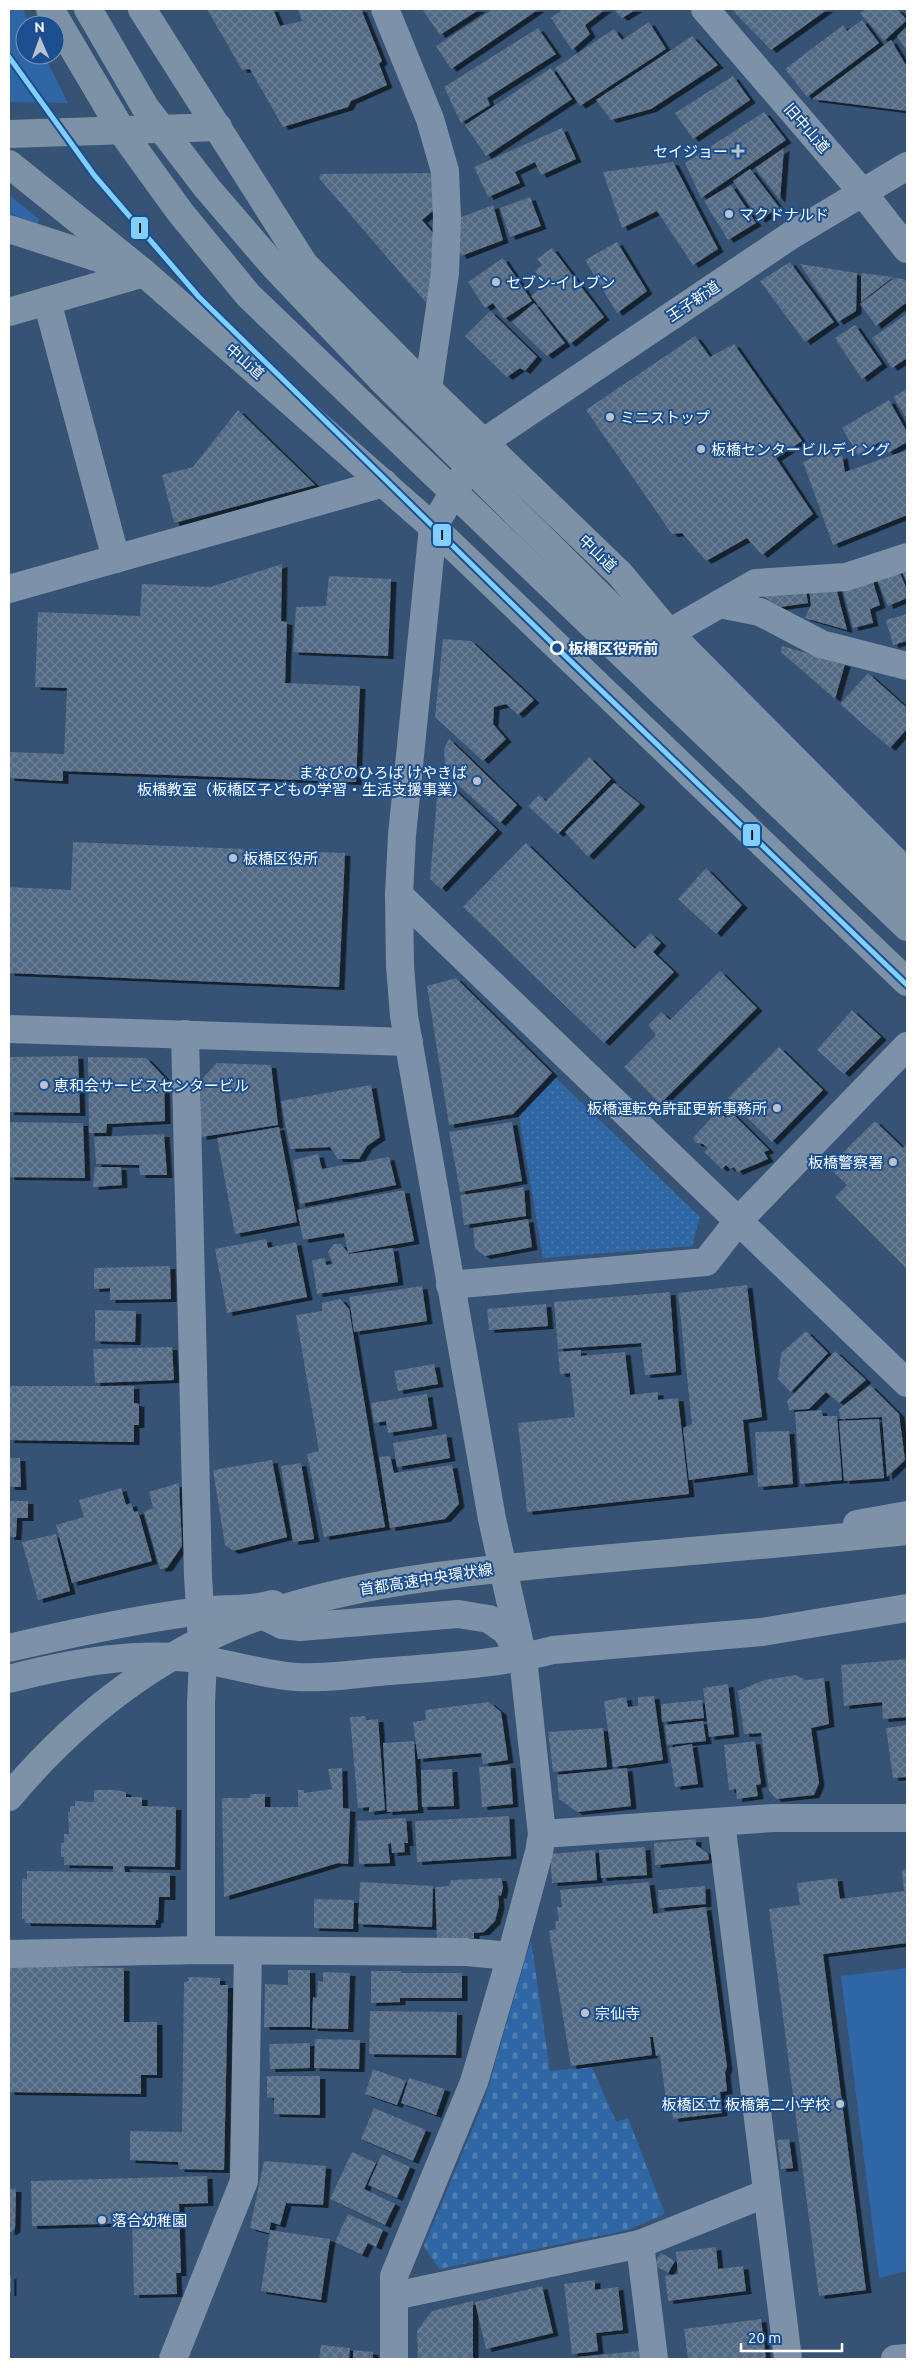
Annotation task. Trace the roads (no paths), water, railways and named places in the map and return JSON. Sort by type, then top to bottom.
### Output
[{"type":"highway","points":[[50,9],[125,136],[180,212],[248,296],[907,927]]},
{"type":"highway","points":[[88,9],[146,107],[207,188],[274,266],[380,378],[907,900]]},
{"type":"highway","name":"中山道","points":[[142,9],[304,264],[428,389],[620,574],[669,632],[907,873]]},
{"type":"highway","points":[[9,134],[218,127]]},
{"type":"highway","name":"中山道","points":[[9,164],[144,273],[433,527],[907,982]]},
{"type":"highway","points":[[9,229],[144,273]]},
{"type":"highway","points":[[9,312],[144,273]]},
{"type":"highway","name":"首都高速中央環状線","points":[[9,1797],[75,1727],[111,1696],[143,1674],[216,1634],[248,1620],[296,1605],[366,1588],[480,1570],[907,1531]]},
{"type":"highway","name":"首都高速中央環状線","points":[[9,1809],[53,1762],[82,1735],[149,1682],[219,1644],[252,1630],[315,1610],[414,1591],[907,1547]]},
{"type":"street","points":[[385,9],[430,119],[444,171],[447,219],[445,273],[428,389]]},
{"type":"street","name":"旧中山道","points":[[705,9],[862,193],[907,250]]},
{"type":"street","name":"王子新道","points":[[484,442],[790,236],[907,166]]},
{"type":"street","points":[[47,301],[116,558]]},
{"type":"street","points":[[394,2359],[394,2276],[474,2082],[512,1956],[542,1834],[522,1658],[501,1563],[413,1076],[404,1016],[400,966],[399,895],[402,835],[433,527],[484,442]]},
{"type":"street","points":[[9,589],[384,483]]},
{"type":"street","points":[[669,632],[756,583],[846,577],[907,557]]},
{"type":"street","points":[[719,604],[760,612],[821,644],[907,666]]},
{"type":"street","points":[[399,895],[907,1383]]},
{"type":"street","points":[[9,1029],[409,1042]]},
{"type":"street","points":[[185,1034],[198,1576],[202,1611],[203,1660],[201,1704],[201,1950]]},
{"type":"street","points":[[450,1285],[706,1262],[738,1220],[907,1046]]},
{"type":"street","points":[[9,1648],[50,1638],[202,1611],[252,1610],[318,1592],[394,1576],[501,1563],[750,1538],[907,1515]]},
{"type":"street","points":[[9,1679],[50,1668],[158,1656],[203,1660],[245,1670],[299,1678],[474,1664],[522,1658],[552,1650],[762,1632],[907,1608]]},
{"type":"street","points":[[252,1610],[282,1625],[300,1627],[458,1614],[489,1619],[506,1631],[522,1658]]},
{"type":"street","points":[[542,1834],[773,1818],[907,1818]]},
{"type":"street","points":[[721,1822],[788,2359]]},
{"type":"street","points":[[9,1954],[201,1950],[466,1952],[512,1956]]},
{"type":"street","points":[[173,2359],[244,2181],[248,1951]]},
{"type":"street","points":[[394,2296],[640,2244],[768,2193]]},
{"type":"street","points":[[640,2244],[654,2359]]},
{"type":"street","points":[[895,2359],[907,2358]]},
{"type":"place","name":"セイジョー","points":[[738,151]]},
{"type":"place","name":"マクドナルド","points":[[729,214]]},
{"type":"place","name":"セブン-イレブン","points":[[496,282]]},
{"type":"place","name":"ミニストップ","points":[[610,417]]},
{"type":"place","name":"板橋センタービルディング","points":[[701,449]]},
{"type":"place","name":"板橋区役所前","points":[[557,648]]},
{"type":"place","name":"まなびのひろば けやきば 板橋教室（板橋区子どもの学習・生活支援事業）","points":[[477,781]]},
{"type":"place","name":"板橋区役所","points":[[233,858]]},
{"type":"place","name":"恵和会サービスセンタービル","points":[[44,1085]]},
{"type":"place","name":"板橋運転免許証更新事務所","points":[[777,1108]]},
{"type":"place","name":"板橋警察署","points":[[893,1162]]},
{"type":"place","name":"宗仙寺","points":[[585,2013]]},
{"type":"place","name":"板橋区立 板橋第二小学校","points":[[840,2104]]},
{"type":"place","name":"落合幼稚園","points":[[102,2220]]}]
